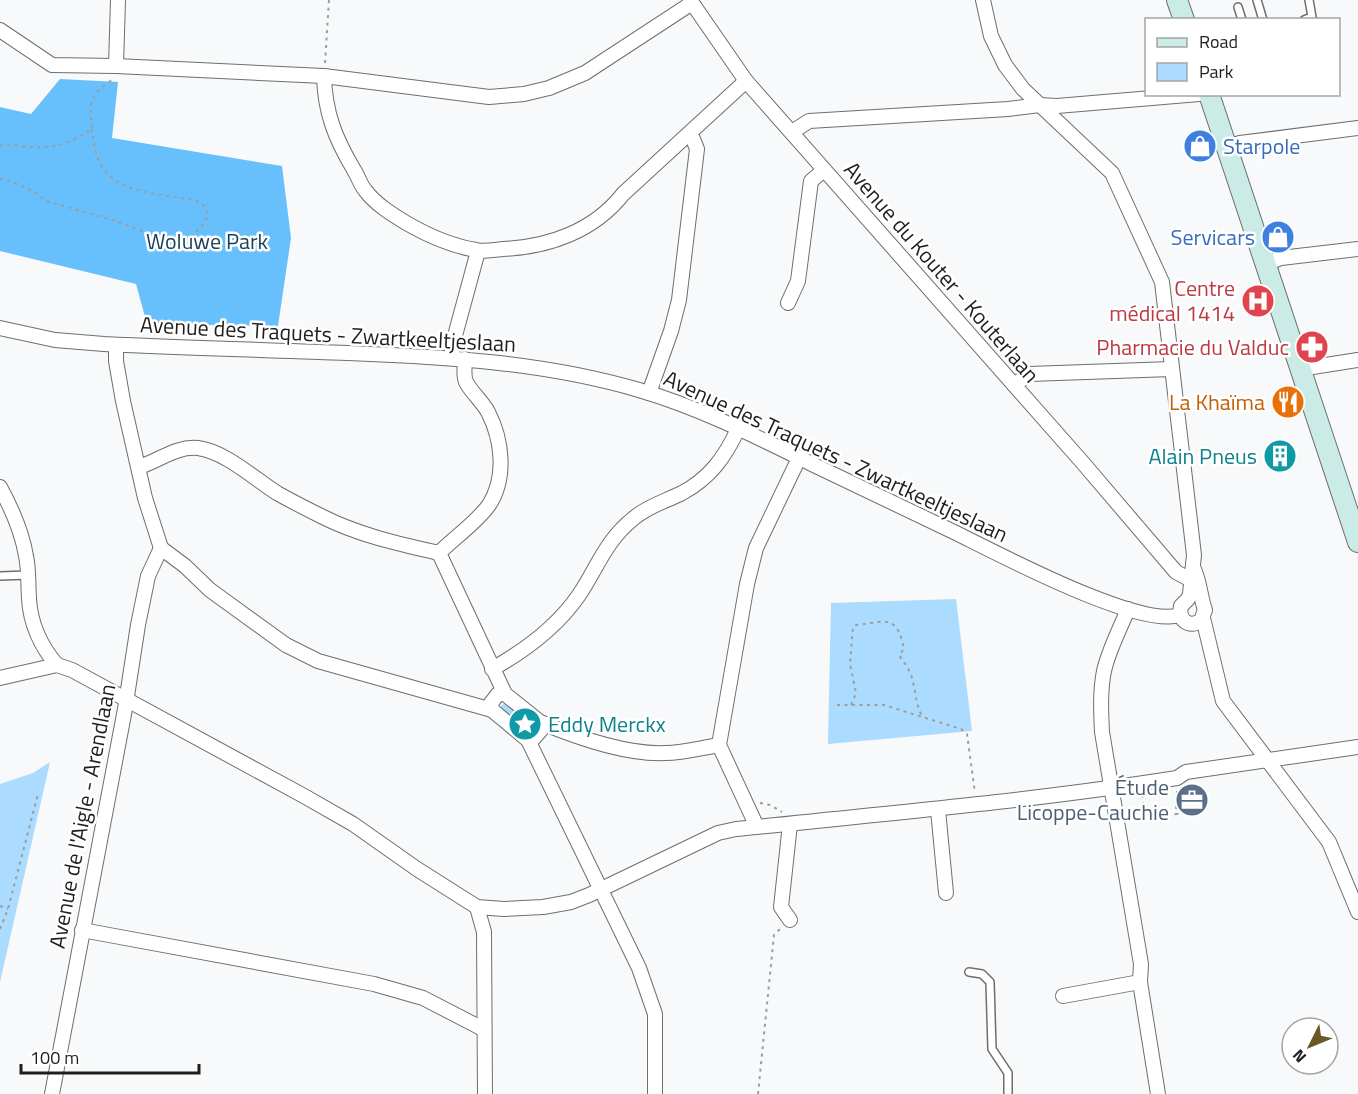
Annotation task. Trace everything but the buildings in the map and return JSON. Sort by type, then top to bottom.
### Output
[{"type":"main road","points":[[1178,0],[1183,18]]},
{"type":"main road","points":[[1210,96],[1358,542]]},
{"type":"street","points":[[116,66],[118,0]]},
{"type":"street","points":[[983,0],[991,36],[1005,65],[1023,89],[1112,173],[1162,282],[1194,555],[1192,573],[1199,580],[1195,601]]},
{"type":"street","points":[[0,30],[52,65],[324,72],[489,97],[524,94],[549,88],[585,73],[691,2]]},
{"type":"street","name":"Avenue du Kouter - Kouterlaan","points":[[691,2],[746,81],[824,170],[1172,565],[1192,573]]},
{"type":"street","points":[[324,72],[325,96],[331,125],[342,151],[365,190],[392,215],[424,233],[478,251],[535,246],[561,238],[588,225],[611,209],[623,194],[746,81]]},
{"type":"street","points":[[792,132],[809,121],[1040,105],[1057,106],[1175,96]]},
{"type":"street","points":[[1227,147],[1240,143],[1358,129]]},
{"type":"street","points":[[649,393],[671,331],[679,300],[697,149],[688,134]]},
{"type":"street","points":[[788,303],[798,281],[811,182],[824,170]]},
{"type":"street","points":[[1265,264],[1286,258],[1358,249]]},
{"type":"street","points":[[439,552],[477,519],[490,503],[499,478],[501,450],[497,431],[487,410],[466,382],[453,343],[478,251]]},
{"type":"street","name":"Avenue des Traquets - Zwartkeeltjeslaan","points":[[0,328],[55,340],[116,345],[494,360],[598,379],[649,393],[738,429],[1072,589],[1128,609],[1172,618],[1191,619]]},
{"type":"street","points":[[116,345],[116,362],[123,401],[145,498],[161,548],[185,566],[210,590],[286,645],[318,661],[492,710],[528,740],[639,968],[655,1014],[655,1094]]},
{"type":"street","points":[[1300,369],[1358,360]]},
{"type":"street","points":[[1014,385],[1029,374],[1172,369]]},
{"type":"street","points":[[492,669],[536,641],[563,616],[579,594],[603,552],[635,517],[650,507],[683,492],[708,475],[720,462],[738,429]]},
{"type":"street","points":[[139,467],[153,463],[167,454],[188,448],[201,448],[216,453],[279,494],[325,518],[364,534],[401,545],[439,552]]},
{"type":"street","points":[[757,826],[719,745],[747,584],[756,548],[799,458]]},
{"type":"street","points":[[0,487],[20,530],[26,556],[33,622],[40,640],[57,665]]},
{"type":"street","name":"Avenue de l'Aigle - Arendlaan","points":[[52,1094],[148,576],[161,548]]},
{"type":"street","points":[[439,552],[505,694],[540,722],[560,730],[639,752],[664,753],[719,745]]},
{"type":"street","points":[[1195,601],[1181,606],[1209,645],[1223,701],[1329,842],[1358,912]]},
{"type":"street","points":[[1191,619],[1205,610],[1195,601]]},
{"type":"street","points":[[1128,609],[1104,671],[1101,702],[1102,732],[1141,964],[1140,982],[1158,1094]]},
{"type":"street","points":[[0,678],[57,665],[72,670],[353,824],[477,907],[504,909],[543,907],[571,902],[718,833],[736,828],[938,810],[1112,789],[1177,778],[1186,772],[1358,747]]},
{"type":"street","points":[[492,710],[491,704],[498,694],[505,694]]},
{"type":"street","points":[[528,740],[534,738],[541,730],[540,722]]},
{"type":"street","points":[[938,810],[946,893]]},
{"type":"street","points":[[790,824],[781,907],[790,920]]},
{"type":"street","points":[[477,907],[483,932],[485,1094]]},
{"type":"street","points":[[483,932],[504,909]]},
{"type":"street","points":[[82,930],[374,984],[423,998],[483,1029]]},
{"type":"street","points":[[1063,996],[1140,982]]},
{"type":"lane","points":[[1257,0],[1262,18]]},
{"type":"lane","points":[[1309,0],[1312,17],[1309,18]]},
{"type":"lane","points":[[1238,7],[1241,18]]},
{"type":"lane","points":[[0,576],[28,576]]},
{"type":"lane","points":[[969,972],[982,974],[990,982],[992,1049],[1008,1073],[1008,1094]]},
{"type":"path","points":[[324,72],[329,0]]},
{"type":"path","points":[[0,178],[33,191],[46,201],[142,231],[151,241],[159,245],[177,247],[202,226],[207,217],[207,211],[198,201],[140,190],[121,183],[108,174],[95,152],[90,108],[92,98],[99,89],[112,80]]},
{"type":"path","points":[[0,146],[56,147],[67,144],[92,129]]},
{"type":"path","points":[[851,705],[856,693],[850,664],[853,627],[889,621],[896,626],[904,645],[899,655],[907,664],[916,705],[922,716]]},
{"type":"path","points":[[837,705],[884,705],[946,723],[968,734],[977,805]]},
{"type":"path","points":[[1176,814],[1175,799],[1178,785]]},
{"type":"path","points":[[1141,791],[1144,809],[1153,807],[1156,817],[1185,814]]},
{"type":"path","points":[[0,928],[8,909],[38,794]]},
{"type":"path","points":[[748,807],[759,803],[770,805],[781,810],[790,824]]},
{"type":"path","points":[[0,906],[8,909]]},
{"type":"path","points":[[758,1094],[774,935],[790,920]]},
{"type":"green space","name":"Woluwe Park","points":[[60,79],[118,82],[112,138],[282,166],[291,238],[278,326],[147,324],[136,284],[0,251],[0,107],[31,114]]},
{"type":"green space","points":[[956,599],[972,731],[828,744],[831,603]]},
{"type":"green space","points":[[505,703],[531,722],[528,729],[523,728],[502,711],[501,706]]},
{"type":"green space","points":[[50,762],[0,982],[0,784],[33,773]]},
{"type":"place","name":"Starpole","points":[[1200,146]]},
{"type":"place","name":"Servicars","points":[[1278,237]]},
{"type":"place","name":"Centre médical 1414","points":[[1258,301]]},
{"type":"place","name":"Pharmacie du Valduc","points":[[1312,347]]},
{"type":"place","name":"La Khaïma","points":[[1288,402]]},
{"type":"place","name":"Alain Pneus","points":[[1280,456]]},
{"type":"place","name":"Eddy Merckx","points":[[525,724]]},
{"type":"place","name":"Étude Licoppe-Cauchie","points":[[1192,800]]}]
